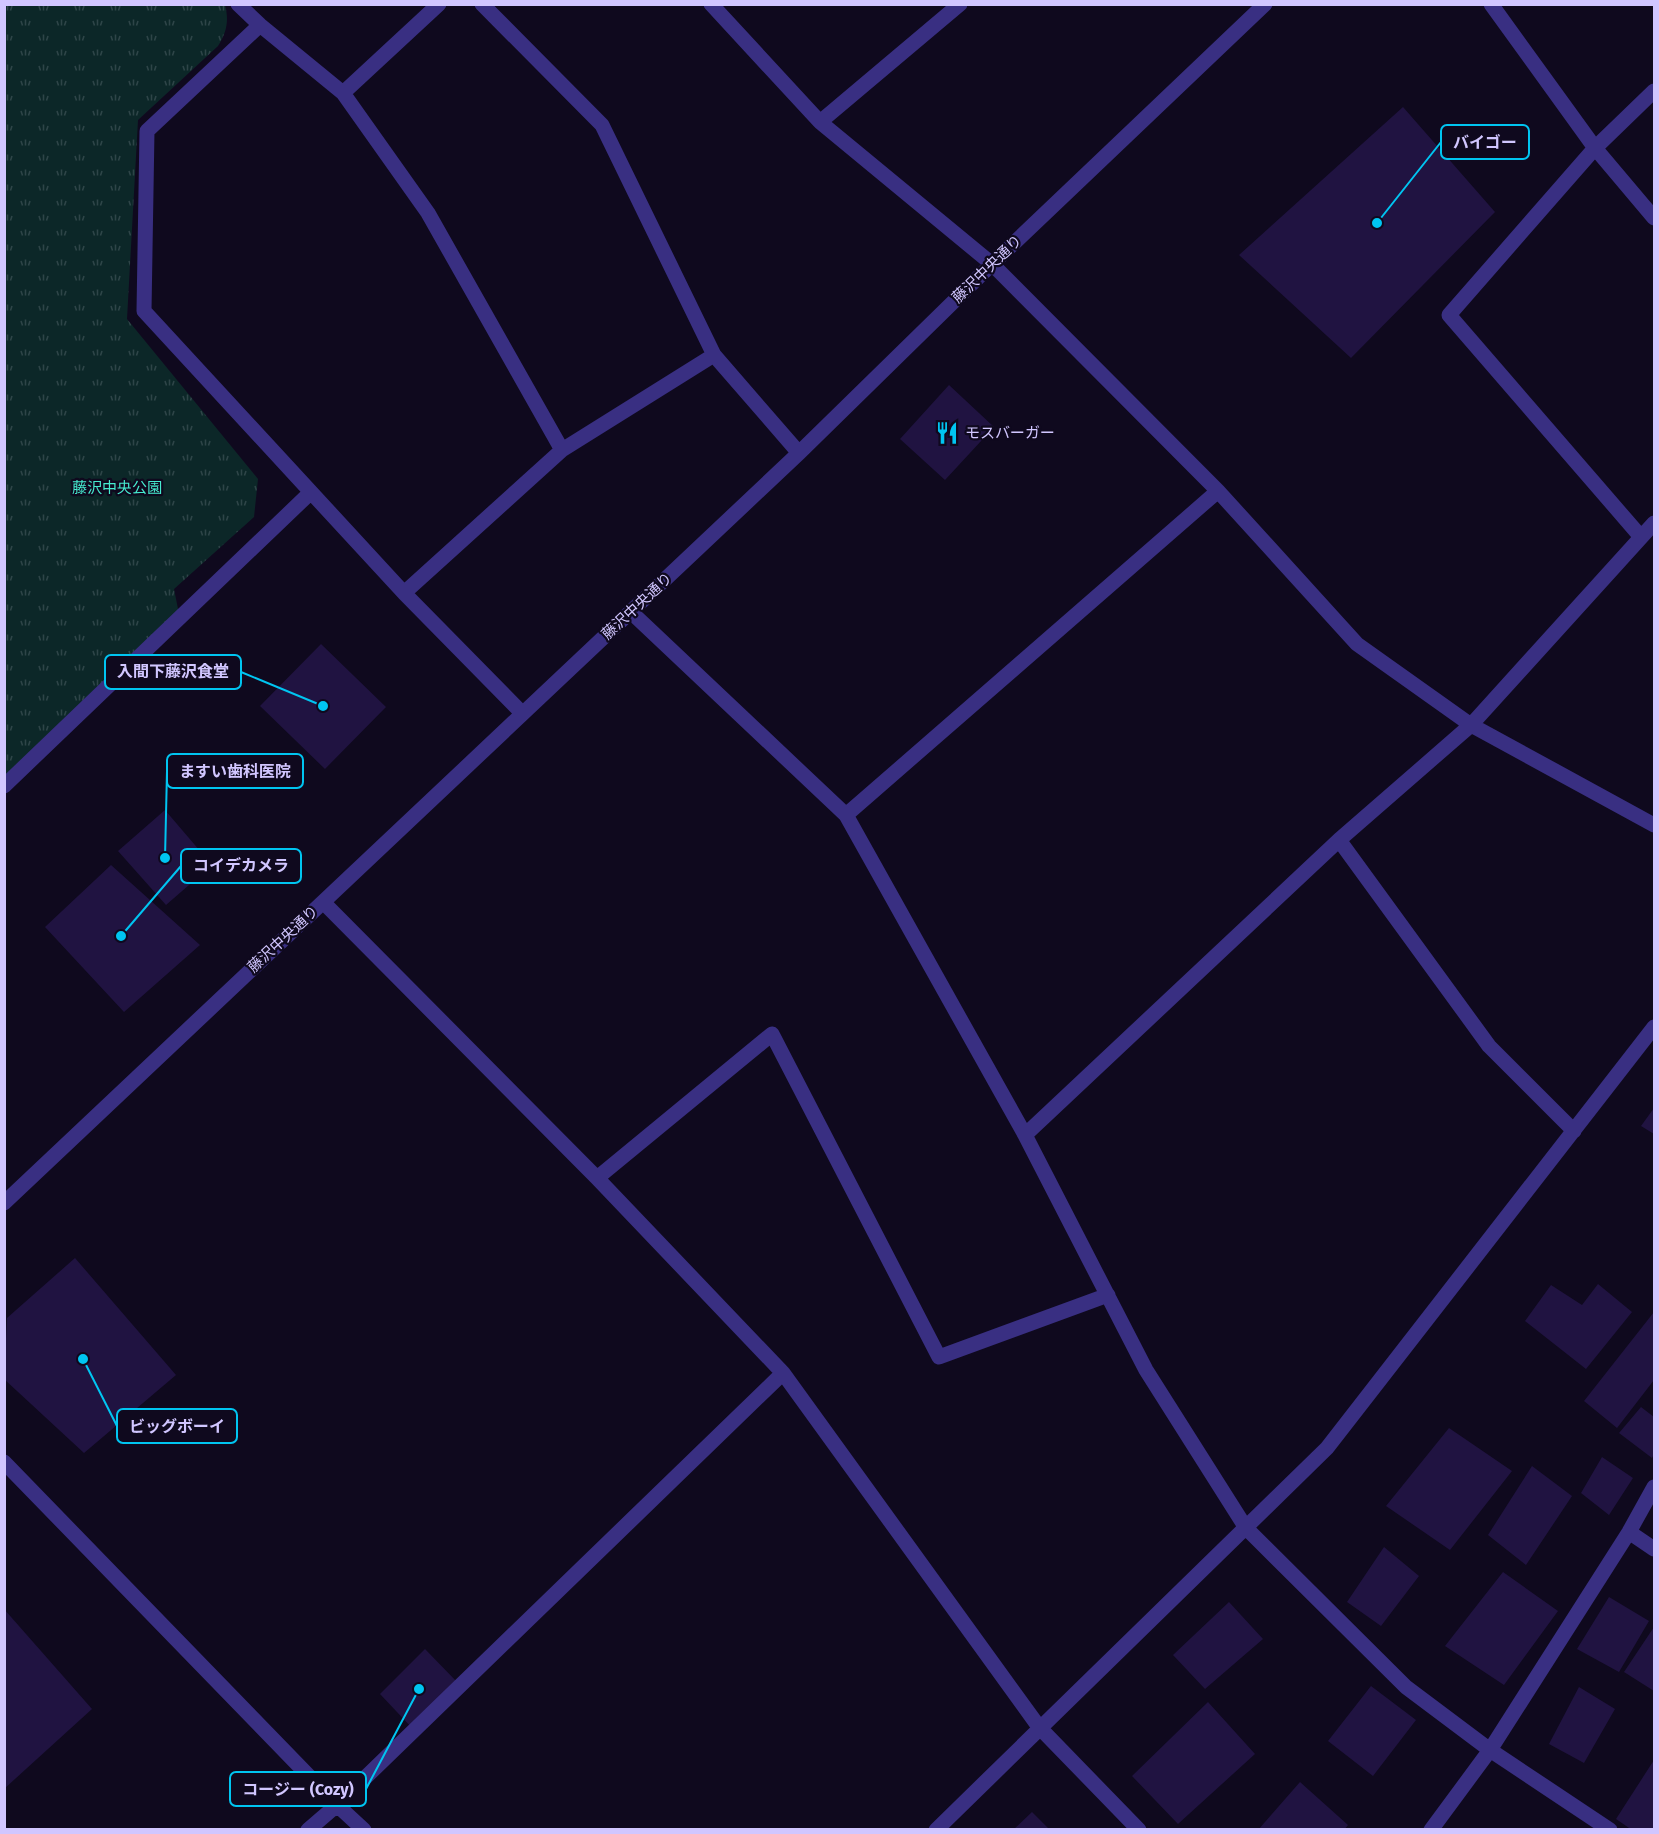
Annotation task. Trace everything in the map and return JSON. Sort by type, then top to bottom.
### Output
[{"type":"street","points":[[238,4],[260,26],[343,93],[428,213],[562,450]]},
{"type":"street","points":[[343,93],[439,4]]},
{"type":"street","points":[[482,4],[602,124],[714,355],[799,453]]},
{"type":"street","points":[[711,4],[820,122],[992,264],[1218,491],[1357,644],[1471,725],[1654,825]]},
{"type":"street","points":[[820,122],[960,4]]},
{"type":"street","name":"藤沢中央通り","points":[[4,1203],[799,453],[992,264],[1265,4]]},
{"type":"street","points":[[1491,4],[1595,148],[1654,218]]},
{"type":"street","points":[[260,26],[147,131],[144,311],[404,593],[522,713]]},
{"type":"street","points":[[1641,537],[1449,315],[1595,148],[1654,91]]},
{"type":"street","points":[[404,593],[562,450],[714,355]]},
{"type":"street","points":[[846,815],[1218,491]]},
{"type":"street","points":[[4,786],[310,493]]},
{"type":"street","points":[[1025,1135],[1339,840],[1471,725],[1654,523]]},
{"type":"street","points":[[631,612],[846,815],[1025,1135],[1146,1370],[1246,1528],[1406,1687],[1490,1750],[1610,1830]]},
{"type":"street","points":[[1339,840],[1489,1046],[1574,1131]]},
{"type":"street","points":[[323,902],[597,1178],[783,1373],[1039,1727],[1139,1830]]},
{"type":"street","points":[[936,1830],[1327,1448],[1654,1027]]},
{"type":"street","points":[[597,1178],[772,1034],[939,1357],[1108,1295]]},
{"type":"street","points":[[308,1830],[337,1805],[783,1373]]},
{"type":"street","points":[[4,1462],[337,1805],[364,1830]]},
{"type":"street","points":[[1431,1830],[1490,1750],[1629,1532],[1654,1487]]},
{"type":"street","points":[[1629,1532],[1654,1549]]},
{"type":"green space","name":"藤沢中央公園","points":[[5,5],[225,5],[226,26],[218,46],[138,120],[127,319],[258,479],[254,517],[174,589],[179,614],[5,780]]},
{"type":"building","points":[[1403,107],[1495,212],[1351,358],[1239,255]]},
{"type":"building","name":"モスバーガー","points":[[949,385],[994,427],[945,480],[900,439]]},
{"type":"building","points":[[321,644],[386,707],[325,769],[260,706]]},
{"type":"building","points":[[165,810],[212,865],[166,905],[118,851]]},
{"type":"building","points":[[111,865],[200,945],[124,1012],[45,927]]},
{"type":"building","points":[[1654,1108],[1654,1134],[1641,1126]]},
{"type":"building","points":[[75,1258],[176,1375],[84,1453],[4,1379],[7,1318]]},
{"type":"building","points":[[1598,1284],[1632,1312],[1586,1369],[1525,1321],[1551,1285],[1582,1305]]},
{"type":"building","points":[[1654,1312],[1654,1380],[1617,1428],[1584,1401]]},
{"type":"building","points":[[1641,1407],[1654,1417],[1654,1454],[1652,1458],[1619,1433]]},
{"type":"building","points":[[1449,1428],[1512,1471],[1450,1550],[1386,1506]]},
{"type":"building","points":[[1602,1457],[1633,1478],[1609,1515],[1581,1493]]},
{"type":"building","points":[[1532,1466],[1572,1496],[1526,1565],[1488,1535]]},
{"type":"building","points":[[1384,1547],[1419,1576],[1381,1626],[1347,1602]]},
{"type":"building","points":[[1503,1572],[1558,1611],[1504,1685],[1445,1646]]},
{"type":"building","points":[[1609,1597],[1649,1621],[1619,1672],[1577,1649]]},
{"type":"building","points":[[1229,1602],[1263,1639],[1205,1689],[1173,1655]]},
{"type":"building","points":[[4,1609],[92,1709],[4,1789]]},
{"type":"building","points":[[1654,1627],[1654,1691],[1624,1672]]},
{"type":"building","points":[[425,1649],[458,1683],[413,1729],[380,1694]]},
{"type":"building","points":[[1371,1686],[1416,1720],[1373,1776],[1328,1741]]},
{"type":"building","points":[[1579,1687],[1615,1709],[1584,1763],[1549,1744]]},
{"type":"building","points":[[1208,1702],[1255,1754],[1178,1824],[1132,1776]]},
{"type":"building","points":[[1654,1760],[1654,1830],[1632,1830],[1616,1819]]},
{"type":"building","points":[[1300,1782],[1348,1825],[1344,1830],[1258,1830]]},
{"type":"building","points":[[1032,1812],[1050,1830],[1013,1830]]},
{"type":"place","name":"バイゴー","points":[[1377,223]]},
{"type":"place","name":"モスバーガー","points":[[947,433]]},
{"type":"place","name":"入間下藤沢食堂","points":[[323,706]]},
{"type":"place","name":"ますい歯科医院","points":[[165,858]]},
{"type":"place","name":"コイデカメラ","points":[[121,936]]},
{"type":"place","name":"ビッグボーイ","points":[[83,1359]]},
{"type":"place","name":"コージー (Cozy)","points":[[419,1689]]}]
